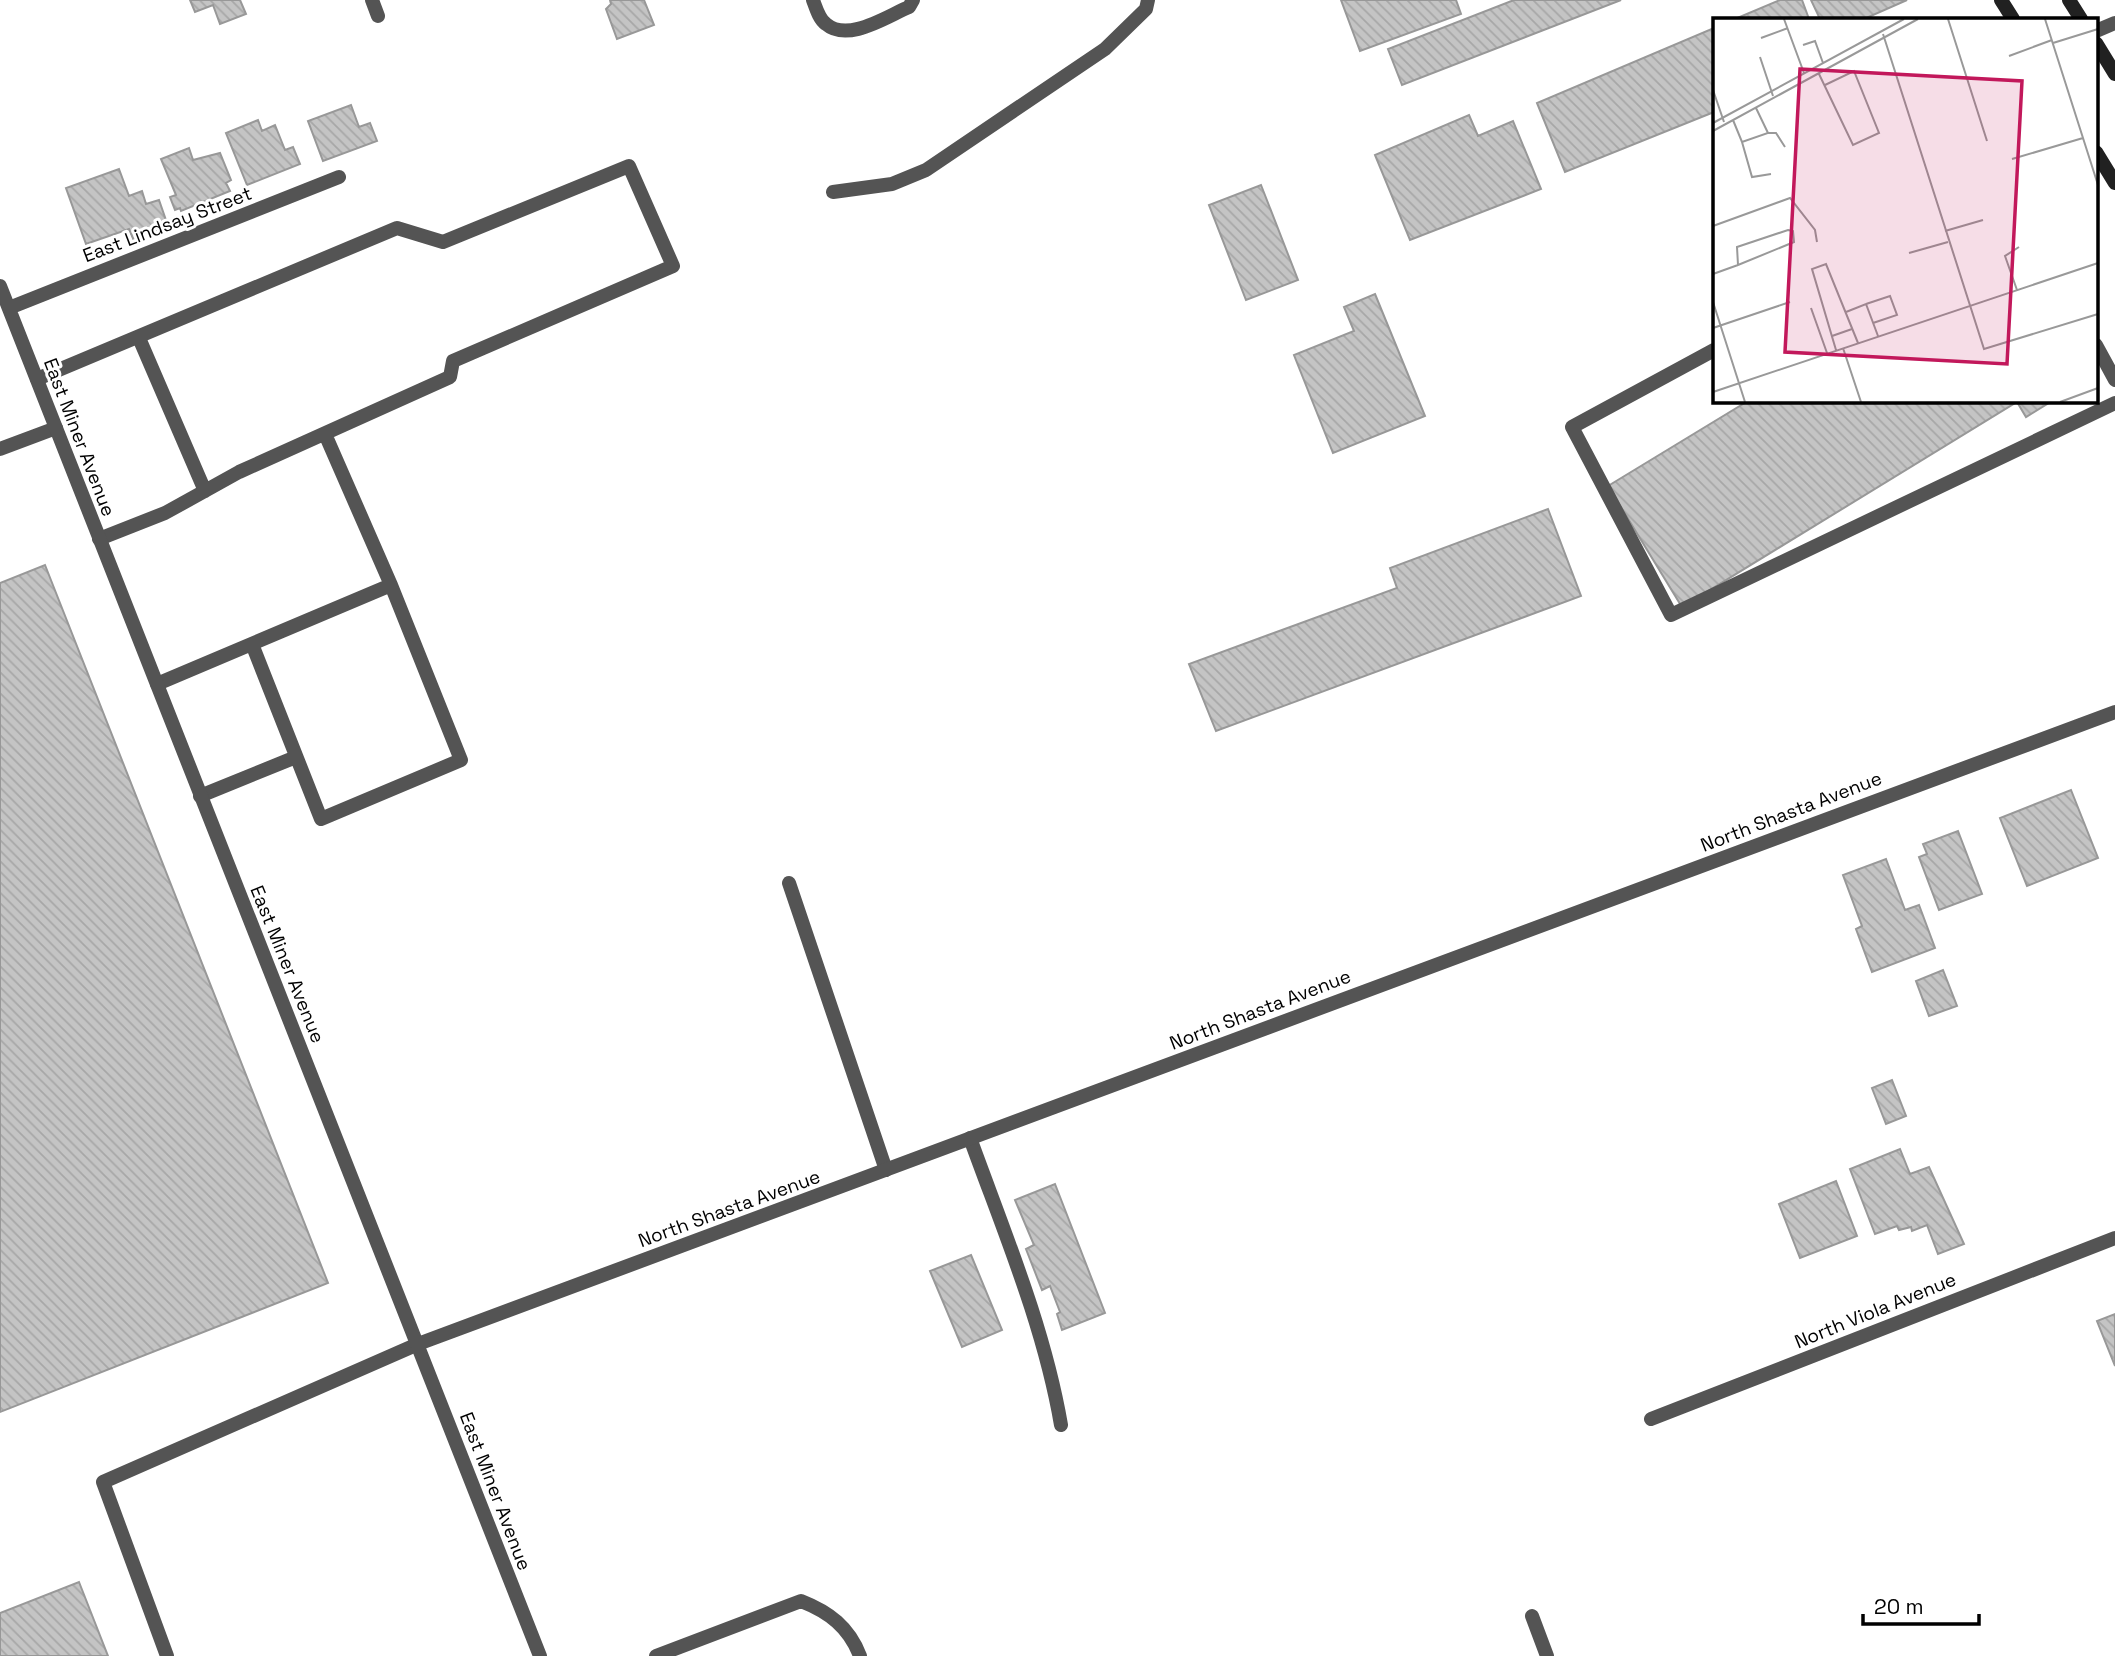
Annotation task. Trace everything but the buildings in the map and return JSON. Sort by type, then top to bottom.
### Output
[{"type":"main road","points":[[2001,0],[2012,18]]},
{"type":"main road","points":[[2069,0],[2080,18]]},
{"type":"main road","points":[[2098,46],[2115,74]]},
{"type":"main road","points":[[2098,155],[2115,183]]},
{"type":"street","points":[[372,0],[378,16]]},
{"type":"street","points":[[813,0],[823,23],[835,30],[851,31],[909,7],[913,0]]},
{"type":"street","points":[[833,192],[892,184],[926,170],[1105,49],[1146,9],[1148,0]]},
{"type":"street","points":[[2098,30],[2115,23]]},
{"type":"street","points":[[37,379],[397,228],[443,242],[629,166],[673,266],[453,361],[450,377],[325,433],[165,513],[99,539]]},
{"type":"street","name":"East Lindsay Street","points":[[9,308],[340,177]]},
{"type":"street","name":"East Miner Avenue","points":[[0,286],[540,1656]]},
{"type":"street","points":[[139,338],[205,491]]},
{"type":"street","points":[[2098,349],[2115,380]]},
{"type":"street","points":[[1713,351],[1572,427],[1671,615],[2115,403]]},
{"type":"street","points":[[0,450],[56,428]]},
{"type":"street","points":[[252,644],[321,819],[461,760],[391,585],[325,433]]},
{"type":"street","points":[[157,684],[391,585]]},
{"type":"street","name":"North Shasta Avenue","points":[[167,1656],[103,1482],[418,1344],[2115,712]]},
{"type":"street","points":[[200,796],[296,757]]},
{"type":"street","points":[[789,883],[886,1170]]},
{"type":"street","points":[[970,1138],[1033,1312],[1061,1424]]},
{"type":"street","name":"North Viola Avenue","points":[[1651,1419],[2115,1238]]},
{"type":"street","points":[[656,1656],[801,1601],[838,1620],[860,1656]]},
{"type":"street","points":[[1532,1616],[1547,1656]]}]
